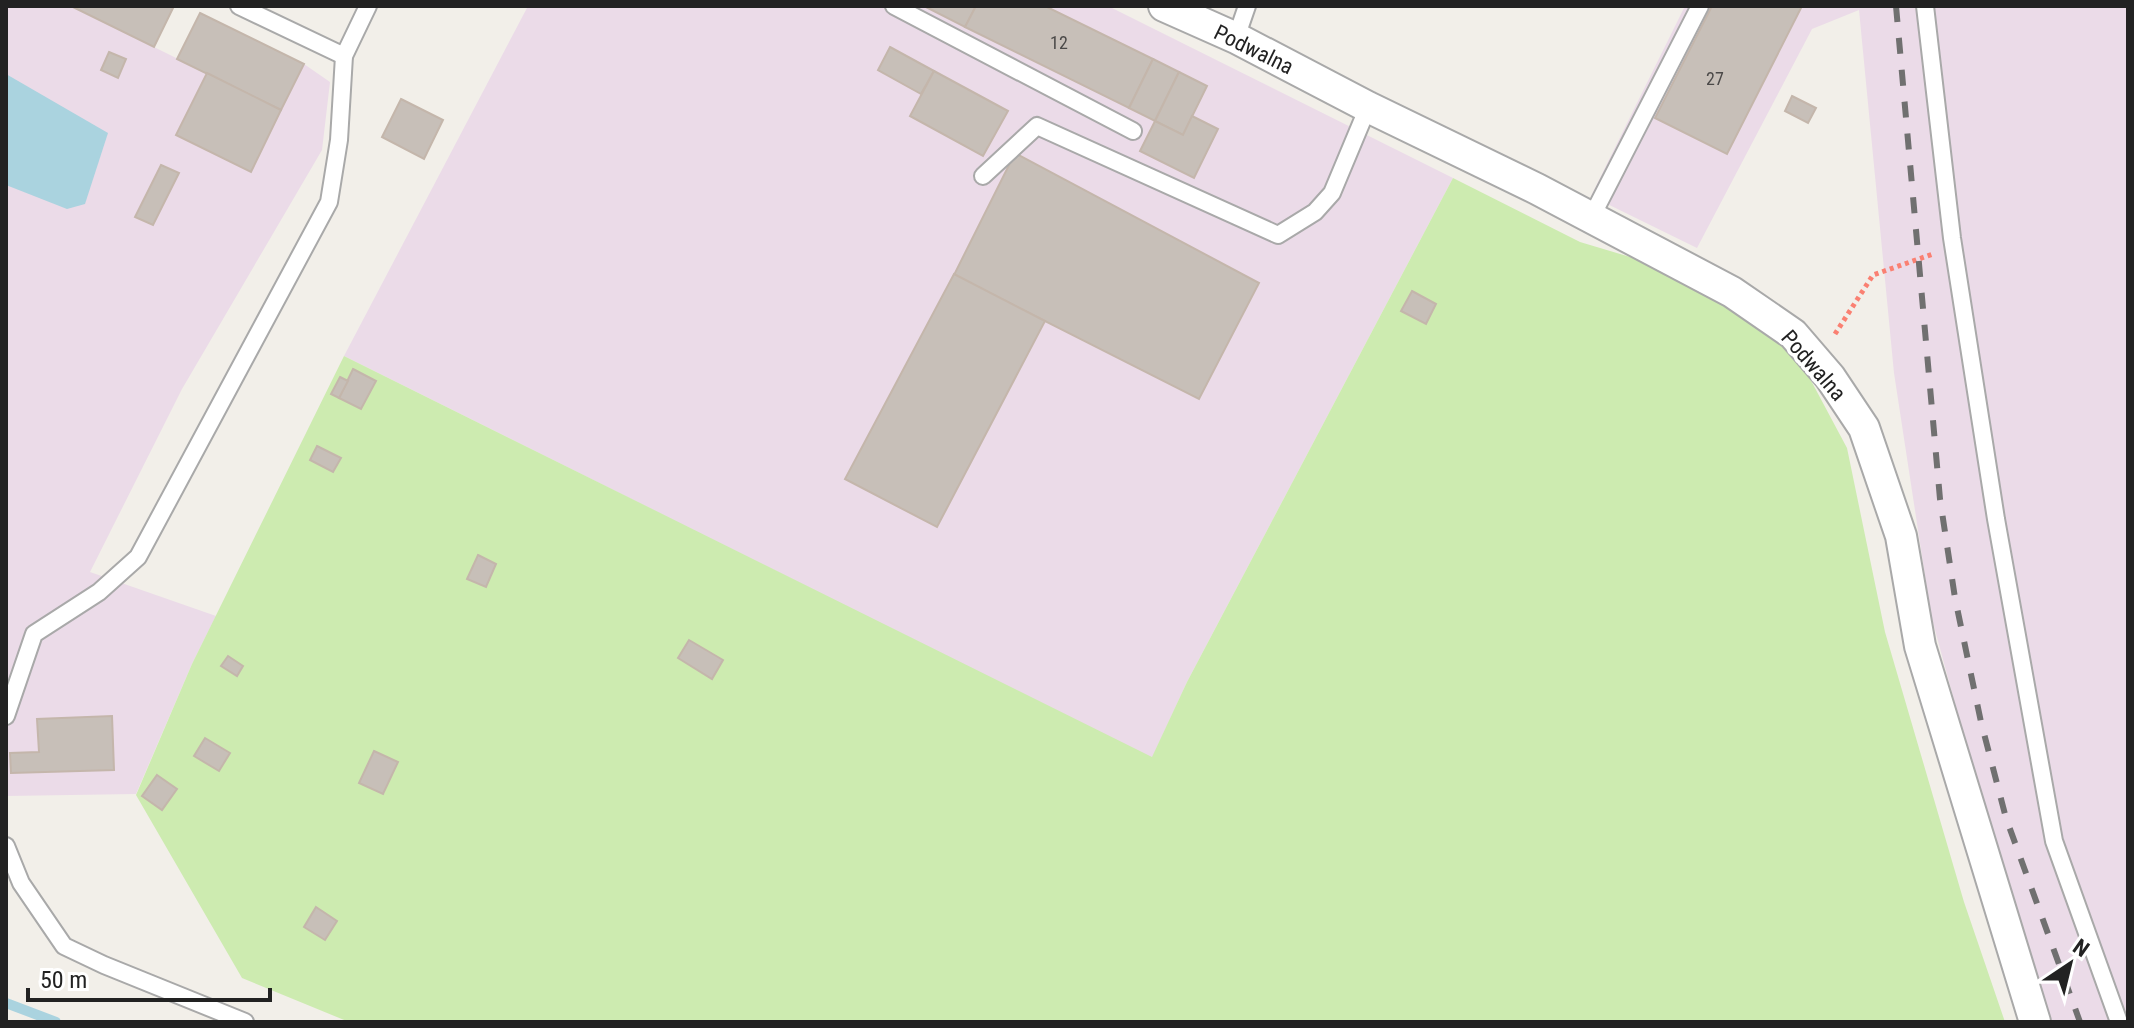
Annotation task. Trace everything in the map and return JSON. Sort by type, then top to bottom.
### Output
[{"type":"street","name":"Podwalna","points":[[1164,6],[1236,38],[1591,218],[1732,292],[1793,334],[1864,428],[1884,481],[1901,536],[1920,646],[2035,1022]]},
{"type":"lane","points":[[239,6],[344,56]]},
{"type":"lane","points":[[6,716],[34,634],[99,592],[138,557],[329,202],[339,140],[344,56],[368,6]]},
{"type":"lane","points":[[894,6],[1133,131]]},
{"type":"lane","points":[[1236,38],[1247,6]]},
{"type":"lane","points":[[1591,218],[1700,6]]},
{"type":"lane","points":[[1925,6],[1954,246],[1996,519],[2054,841],[2119,1022]]},
{"type":"lane","points":[[983,176],[1037,126],[1278,235],[1315,212],[1332,193],[1368,107]]},
{"type":"lane","points":[[6,846],[21,883],[64,946],[245,1022]]},
{"type":"path","points":[[1817,362],[1873,275],[1954,246]]},
{"type":"shaded area","points":[[6,6],[71,6],[281,110],[304,64],[330,82],[322,150],[182,389],[90,572],[216,616],[136,794],[6,796]]},
{"type":"shaded area","points":[[528,6],[1108,6],[1453,178],[1187,682],[1152,758],[344,356]]},
{"type":"shaded area","points":[[1685,6],[2128,6],[2128,1022],[2049,1022],[1981,800],[1931,615],[1894,373],[1859,10],[1812,29],[1697,248],[1591,196]]},
{"type":"green space","points":[[1453,178],[1580,242],[1697,277],[1769,326],[1800,360],[1847,448],[1885,632],[1964,902],[2005,1022],[349,1022],[242,978],[136,795],[192,664],[344,356],[1152,757],[1187,682]]},
{"type":"water","points":[[6,74],[108,133],[85,204],[67,209],[6,185]]},
{"type":"building","points":[[71,6],[174,6],[154,47]]},
{"type":"building","points":[[924,6],[976,6],[965,27]]},
{"type":"building","points":[[976,6],[1045,6],[1153,59],[1129,108],[965,27]]},
{"type":"building","points":[[1712,6],[1802,6],[1727,154],[1655,118]]},
{"type":"building","points":[[200,13],[304,64],[281,110],[177,59]]},
{"type":"building","points":[[890,47],[934,71],[921,94],[878,70]]},
{"type":"building","points":[[109,52],[126,59],[118,78],[101,70]]},
{"type":"building","points":[[1153,59],[1179,72],[1155,121],[1129,108]]},
{"type":"building","points":[[934,71],[1008,111],[983,156],[910,116]]},
{"type":"building","points":[[1179,72],[1207,86],[1183,135],[1155,121]]},
{"type":"building","points":[[207,73],[281,110],[251,172],[176,135]]},
{"type":"building","points":[[1792,96],[1816,108],[1808,123],[1785,111]]},
{"type":"building","points":[[401,99],[443,120],[424,159],[382,137]]},
{"type":"building","points":[[1192,116],[1218,129],[1194,178],[1140,151],[1155,121],[1183,135]]},
{"type":"building","points":[[1015,153],[1259,283],[1199,399],[954,275]]},
{"type":"building","points":[[161,165],[179,173],[153,225],[135,217]]},
{"type":"building","points":[[954,274],[1045,321],[937,527],[845,479]]},
{"type":"building","points":[[1412,291],[1436,304],[1426,324],[1401,311]]},
{"type":"building","points":[[353,369],[376,381],[361,409],[339,398]]},
{"type":"building","points":[[340,377],[348,381],[339,398],[331,394]]},
{"type":"building","points":[[317,446],[341,458],[333,472],[310,460]]},
{"type":"building","points":[[478,555],[496,564],[486,587],[467,579]]},
{"type":"building","points":[[689,640],[723,660],[712,679],[678,658]]},
{"type":"building","points":[[228,656],[243,666],[237,676],[221,666]]},
{"type":"building","points":[[112,716],[114,770],[11,773],[10,753],[39,752],[37,719]]},
{"type":"building","points":[[205,738],[230,753],[219,771],[194,756]]},
{"type":"building","points":[[374,751],[398,762],[383,794],[359,783]]},
{"type":"building","points":[[157,775],[177,789],[162,810],[142,796]]},
{"type":"building","points":[[316,907],[337,921],[325,940],[304,927]]},
{"type":"waterway","points":[[6,1003],[56,1022]]},
{"type":"railway","points":[[1896,6],[1940,499],[1955,598],[1981,722],[2006,818],[2080,1022]]}]
